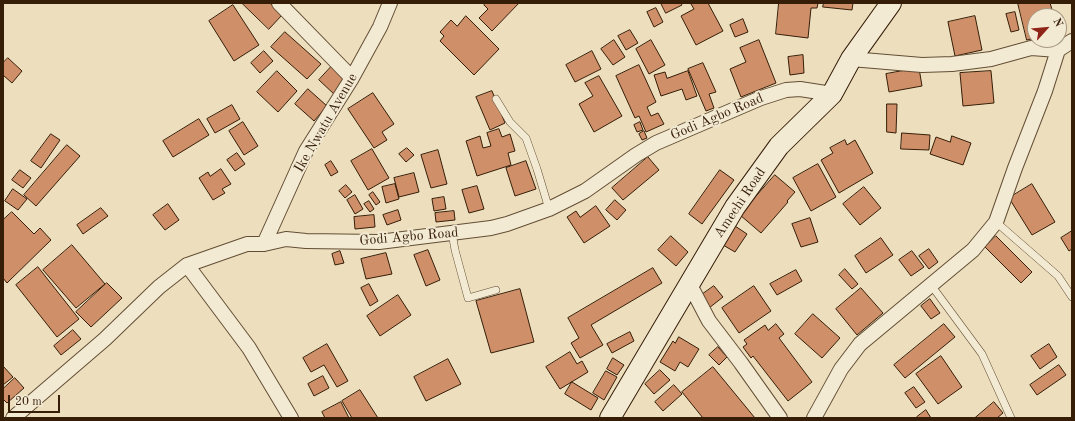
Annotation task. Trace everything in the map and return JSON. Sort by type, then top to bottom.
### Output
[{"type":"main road","name":"Amechi Road","points":[[610,418],[735,207],[779,146],[832,94],[851,59],[891,3]]},
{"type":"street","points":[[279,3],[352,78]]},
{"type":"street","name":"Ike Nwatu Avenue","points":[[264,244],[306,151],[352,78],[380,27],[390,3]]},
{"type":"street","points":[[851,59],[922,65],[952,64],[991,59],[1031,48],[1058,50],[1072,41]]},
{"type":"street","points":[[814,418],[841,369],[860,344],[973,250],[996,222],[1015,168],[1045,92],[1058,50]]},
{"type":"street","name":"Godi Agbo Road","points":[[14,418],[105,339],[159,287],[187,265],[247,244],[264,244],[286,240],[378,242],[491,228],[507,224],[549,209],[585,191],[636,155],[656,144],[761,98],[786,90],[800,89],[832,94]]},
{"type":"street","points":[[187,265],[250,348],[290,418]]},
{"type":"street","points":[[689,283],[709,321],[780,418]]},
{"type":"lane","points":[[496,99],[510,122],[526,138],[549,209]]},
{"type":"lane","points":[[996,222],[1058,276],[1072,297]]},
{"type":"lane","points":[[452,233],[468,298],[496,290]]},
{"type":"lane","points":[[931,285],[982,354],[1011,418]]},
{"type":"building","points":[[242,3],[270,3],[282,15],[269,29]]},
{"type":"building","points":[[486,3],[519,3],[492,31],[479,18],[488,9],[484,5]]},
{"type":"building","points":[[661,3],[681,3],[682,5],[666,13]]},
{"type":"building","points":[[708,3],[723,31],[696,45],[681,16],[694,9],[691,4]]},
{"type":"building","points":[[779,3],[818,3],[817,8],[811,8],[808,38],[776,34]]},
{"type":"building","points":[[824,3],[853,3],[852,10],[823,7]]},
{"type":"building","points":[[1018,3],[1050,3],[1052,8],[1027,8],[1027,40]]},
{"type":"building","points":[[233,5],[259,45],[234,61],[209,21]]},
{"type":"building","points":[[656,8],[663,22],[654,27],[647,12]]},
{"type":"building","points":[[1015,12],[1019,30],[1011,32],[1006,14]]},
{"type":"building","points":[[466,16],[499,49],[474,75],[440,41],[444,36],[440,32],[451,20],[457,26]]},
{"type":"building","points":[[975,16],[982,50],[955,56],[948,22]]},
{"type":"building","points":[[743,19],[748,32],[735,37],[730,25]]},
{"type":"building","points":[[630,30],[638,43],[626,50],[618,36]]},
{"type":"building","points":[[285,32],[321,64],[307,79],[271,47]]},
{"type":"building","points":[[614,40],[625,57],[613,65],[601,49]]},
{"type":"building","points":[[651,40],[665,65],[649,74],[636,49]]},
{"type":"building","points":[[759,40],[776,83],[741,97],[730,69],[746,62],[740,48]]},
{"type":"building","points":[[264,51],[273,61],[260,73],[251,63]]},
{"type":"building","points":[[592,51],[601,69],[575,82],[566,65]]},
{"type":"building","points":[[803,55],[804,73],[790,75],[788,57]]},
{"type":"building","points":[[8,58],[22,71],[12,83],[3,75],[3,63]]},
{"type":"building","points":[[703,63],[716,92],[709,94],[714,108],[706,111],[688,69]]},
{"type":"building","points":[[639,65],[656,102],[647,107],[651,116],[658,113],[664,124],[646,132],[639,116],[635,118],[616,76]]},
{"type":"building","points":[[331,67],[347,82],[335,95],[319,80]]},
{"type":"building","points":[[919,68],[922,86],[889,92],[886,74]]},
{"type":"building","points":[[277,71],[297,91],[278,112],[257,92]]},
{"type":"building","points":[[688,71],[697,96],[686,100],[682,89],[661,96],[654,75],[665,72],[667,78]]},
{"type":"building","points":[[991,71],[994,103],[963,106],[960,73]]},
{"type":"building","points":[[599,76],[622,116],[594,132],[579,104],[593,96],[585,83]]},
{"type":"building","points":[[308,89],[327,106],[314,121],[295,104]]},
{"type":"building","points":[[492,91],[505,123],[490,130],[476,97]]},
{"type":"building","points":[[373,93],[394,124],[382,132],[387,140],[374,148],[348,109]]},
{"type":"building","points":[[887,104],[897,104],[896,133],[887,132]]},
{"type":"building","points":[[232,105],[240,119],[215,133],[207,119]]},
{"type":"building","points":[[199,119],[209,135],[173,157],[163,141]]},
{"type":"building","points":[[243,122],[258,146],[244,155],[229,131]]},
{"type":"building","points":[[640,122],[643,130],[637,132],[634,125]]},
{"type":"building","points":[[499,129],[502,137],[510,134],[515,151],[508,153],[511,165],[477,176],[466,141],[480,136],[483,148],[491,146],[487,133]]},
{"type":"building","points":[[644,131],[647,138],[642,140],[639,134]]},
{"type":"building","points":[[902,133],[930,135],[929,150],[901,149]]},
{"type":"building","points":[[51,134],[60,140],[41,168],[31,161]]},
{"type":"building","points":[[952,136],[971,143],[963,165],[930,154],[936,137],[950,142]]},
{"type":"building","points":[[845,140],[847,145],[855,140],[873,173],[839,193],[821,160],[833,153],[830,148]]},
{"type":"building","points":[[67,145],[80,156],[36,206],[24,195]]},
{"type":"building","points":[[407,148],[414,155],[406,162],[399,154]]},
{"type":"building","points":[[372,149],[389,178],[368,190],[351,161]]},
{"type":"building","points":[[438,150],[447,184],[431,188],[421,155]]},
{"type":"building","points":[[237,153],[245,164],[235,171],[227,160]]},
{"type":"building","points":[[648,157],[659,170],[623,200],[612,188]]},
{"type":"building","points":[[331,161],[338,172],[331,176],[325,165]]},
{"type":"building","points":[[526,161],[536,189],[515,196],[506,168]]},
{"type":"building","points":[[818,164],[836,197],[811,211],[793,178]]},
{"type":"building","points":[[221,169],[231,184],[222,189],[225,193],[213,200],[199,178],[208,172],[210,176]]},
{"type":"building","points":[[20,170],[31,178],[23,188],[12,180]]},
{"type":"building","points":[[720,170],[734,180],[702,224],[689,214]]},
{"type":"building","points":[[414,173],[419,192],[399,197],[394,178]]},
{"type":"building","points":[[775,175],[795,192],[761,233],[740,215]]},
{"type":"building","points":[[395,184],[399,199],[386,203],[382,187]]},
{"type":"building","points":[[1032,184],[1055,222],[1032,235],[1009,198]]},
{"type":"building","points":[[346,185],[352,192],[345,198],[339,191]]},
{"type":"building","points":[[477,186],[484,209],[469,213],[462,190]]},
{"type":"building","points":[[864,187],[881,208],[860,225],[843,204]]},
{"type":"building","points":[[13,189],[27,199],[18,210],[5,201]]},
{"type":"building","points":[[373,192],[380,202],[376,205],[369,195]]},
{"type":"building","points":[[355,195],[363,209],[355,214],[347,200]]},
{"type":"building","points":[[444,197],[446,209],[434,211],[432,199]]},
{"type":"building","points":[[615,200],[626,210],[617,220],[606,210]]},
{"type":"building","points":[[369,201],[374,209],[370,212],[364,204]]},
{"type":"building","points":[[168,204],[179,220],[165,230],[153,215]]},
{"type":"building","points":[[596,206],[610,226],[584,243],[567,217],[576,211],[580,217]]},
{"type":"building","points":[[101,208],[108,216],[83,234],[77,225]]},
{"type":"building","points":[[398,210],[401,220],[387,225],[383,215]]},
{"type":"building","points":[[454,211],[455,220],[436,222],[435,213]]},
{"type":"building","points":[[12,212],[34,234],[40,228],[51,240],[7,283],[3,278],[3,220]]},
{"type":"building","points":[[374,215],[375,227],[355,229],[354,217]]},
{"type":"building","points":[[810,218],[818,242],[801,247],[792,224]]},
{"type":"building","points":[[735,226],[747,234],[735,252],[723,245]]},
{"type":"building","points":[[1072,231],[1072,249],[1069,251],[1061,238]]},
{"type":"building","points":[[671,236],[688,252],[676,266],[658,250]]},
{"type":"building","points":[[996,236],[1032,272],[1021,283],[985,247]]},
{"type":"building","points":[[881,238],[893,255],[866,273],[855,256]]},
{"type":"building","points":[[72,245],[105,284],[76,308],[43,270]]},
{"type":"building","points":[[929,249],[938,262],[929,269],[919,256]]},
{"type":"building","points":[[428,250],[440,280],[426,286],[414,255]]},
{"type":"building","points":[[340,251],[344,263],[335,265],[332,254]]},
{"type":"building","points":[[912,251],[924,267],[911,276],[899,260]]},
{"type":"building","points":[[386,253],[392,274],[366,279],[361,259]]},
{"type":"building","points":[[38,267],[79,319],[57,337],[16,285]]},
{"type":"building","points":[[653,268],[662,283],[591,325],[603,345],[580,358],[571,343],[579,338],[568,318]]},
{"type":"building","points":[[845,269],[858,284],[852,289],[839,275]]},
{"type":"building","points":[[796,270],[802,281],[777,295],[770,284]]},
{"type":"building","points":[[107,283],[122,298],[91,327],[76,312]]},
{"type":"building","points":[[369,284],[378,301],[370,306],[361,288]]},
{"type":"building","points":[[714,286],[723,297],[709,308],[700,296]]},
{"type":"building","points":[[754,286],[771,311],[739,333],[722,308]]},
{"type":"building","points":[[861,288],[883,313],[857,335],[836,309]]},
{"type":"building","points":[[520,289],[534,342],[491,353],[476,301]]},
{"type":"building","points":[[398,295],[411,315],[380,336],[367,316]]},
{"type":"building","points":[[930,299],[940,313],[931,319],[921,306]]},
{"type":"building","points":[[813,314],[840,338],[822,358],[795,334]]},
{"type":"building","points":[[776,324],[784,334],[779,338],[812,382],[788,401],[753,356],[751,358],[743,347],[747,344],[744,340],[765,325],[768,330]]},
{"type":"building","points":[[944,324],[955,337],[905,378],[894,365]]},
{"type":"building","points":[[73,330],[81,339],[61,355],[54,346]]},
{"type":"building","points":[[630,332],[634,341],[612,353],[607,344]]},
{"type":"building","points":[[679,337],[699,349],[688,367],[680,362],[675,371],[660,362],[673,341],[675,343]]},
{"type":"building","points":[[327,344],[348,381],[337,387],[324,365],[311,372],[303,358]]},
{"type":"building","points":[[1049,344],[1057,357],[1040,369],[1031,356]]},
{"type":"building","points":[[718,347],[727,357],[719,365],[709,355]]},
{"type":"building","points":[[570,352],[577,364],[582,361],[588,372],[560,389],[546,367]]},
{"type":"building","points":[[941,356],[962,387],[938,404],[916,374]]},
{"type":"building","points":[[613,358],[624,365],[617,375],[607,369]]},
{"type":"building","points":[[448,359],[461,384],[426,401],[414,377]]},
{"type":"building","points":[[1059,365],[1066,375],[1037,395],[1030,385]]},
{"type":"building","points":[[3,366],[13,377],[3,385]]},
{"type":"building","points":[[713,367],[755,418],[703,418],[682,392]]},
{"type":"building","points":[[660,370],[670,380],[654,394],[645,384]]},
{"type":"building","points":[[606,371],[617,377],[604,400],[593,393]]},
{"type":"building","points":[[323,376],[329,388],[314,396],[308,384]]},
{"type":"building","points":[[15,378],[24,388],[7,403],[3,399],[3,389]]},
{"type":"building","points":[[572,382],[598,398],[591,410],[565,394]]},
{"type":"building","points":[[674,385],[682,394],[663,411],[655,402]]},
{"type":"building","points":[[914,387],[925,402],[916,408],[905,393]]},
{"type":"building","points":[[360,390],[378,418],[352,418],[342,401]]},
{"type":"building","points":[[341,402],[349,418],[325,418],[322,412]]},
{"type":"building","points":[[994,402],[1003,413],[997,418],[975,418]]},
{"type":"building","points":[[926,410],[931,418],[917,417]]}]
